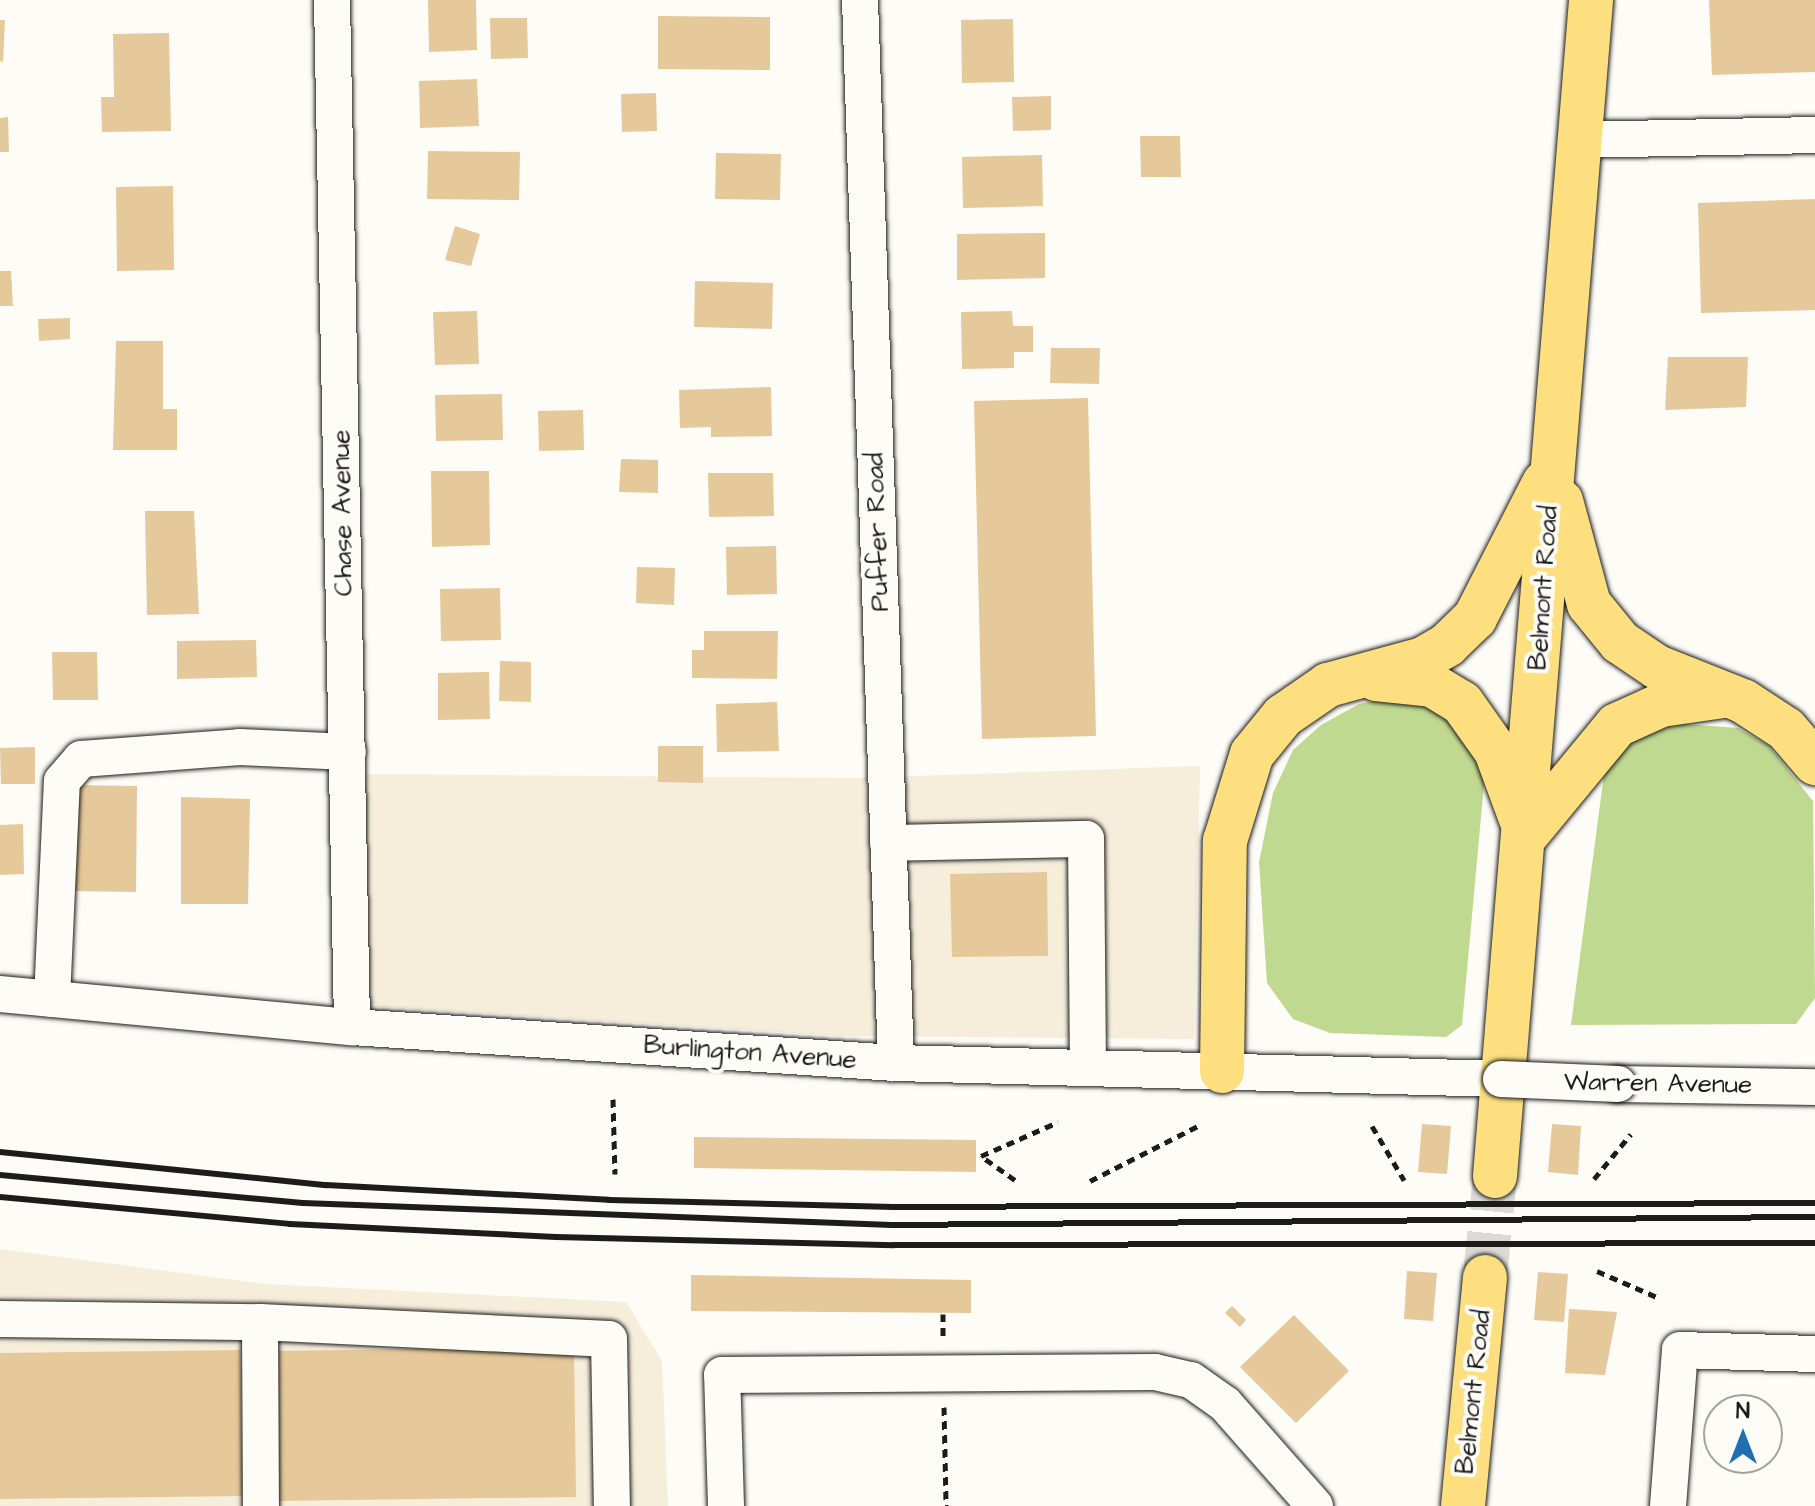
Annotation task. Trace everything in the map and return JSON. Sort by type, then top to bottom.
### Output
[{"type":"main road","name":"Belmont Road","points":[[1495,1176],[1527,834],[1577,140],[1591,0]]},
{"type":"main road","points":[[1222,1071],[1225,841],[1240,779],[1283,716],[1328,685],[1423,659],[1475,618],[1552,467]]},
{"type":"main road","points":[[1552,467],[1589,604],[1602,622],[1641,659],[1786,729],[1815,763]]},
{"type":"main road","points":[[1358,678],[1432,685],[1462,703],[1496,751],[1527,834],[1617,725],[1661,705],[1723,696]]},
{"type":"main road","name":"Belmont Road","points":[[1463,1506],[1485,1277]]},
{"type":"street","name":"Chase Avenue","points":[[332,0],[352,1027]]},
{"type":"street","name":"Puffer Road","points":[[860,0],[896,1063]]},
{"type":"street","points":[[1577,140],[1815,135]]},
{"type":"street","points":[[52,999],[62,781],[81,759],[240,747],[348,752]]},
{"type":"street","points":[[888,843],[1086,839],[1088,1067]]},
{"type":"street","name":"Burlington Avenue","points":[[0,994],[352,1027],[896,1063],[1501,1079]]},
{"type":"street","name":"Warren Avenue","points":[[1501,1079],[1815,1087]]},
{"type":"street","points":[[0,1319],[260,1322],[609,1339],[612,1506]]},
{"type":"street","points":[[260,1322],[261,1506]]},
{"type":"street","points":[[1668,1506],[1680,1350],[1815,1354]]},
{"type":"street","points":[[726,1506],[722,1375],[1155,1372],[1191,1380],[1225,1404],[1315,1506]]},
{"type":"path","points":[[613,1099],[615,1174]]},
{"type":"path","points":[[1015,1180],[981,1156],[1058,1122]]},
{"type":"path","points":[[1090,1181],[1198,1126]]},
{"type":"path","points":[[1372,1126],[1404,1180]]},
{"type":"path","points":[[1594,1179],[1631,1134]]},
{"type":"path","points":[[1597,1271],[1659,1298]]},
{"type":"shaded area","points":[[1200,766],[1194,1039],[842,1036],[367,1006],[363,774],[860,778]]},
{"type":"shaded area","points":[[0,1249],[266,1284],[626,1302],[662,1361],[668,1506],[0,1506]]},
{"type":"green space","points":[[1401,696],[1440,702],[1478,748],[1484,784],[1462,1025],[1446,1037],[1330,1033],[1293,1019],[1267,983],[1259,862],[1273,793],[1293,750],[1321,725],[1359,704]]},
{"type":"green space","points":[[1670,723],[1738,728],[1769,746],[1813,801],[1815,998],[1796,1024],[1571,1025],[1606,759],[1627,739]]},
{"type":"building","points":[[428,0],[476,0],[477,50],[429,52]]},
{"type":"building","points":[[1709,0],[1815,0],[1815,72],[1712,75]]},
{"type":"building","points":[[658,16],[770,17],[770,70],[658,69]]},
{"type":"building","points":[[490,18],[527,18],[528,58],[491,59]]},
{"type":"building","points":[[1013,19],[1014,82],[962,83],[961,20]]},
{"type":"building","points":[[0,20],[5,20],[3,62],[0,61]]},
{"type":"building","points":[[169,33],[171,131],[102,132],[101,97],[114,97],[113,34]]},
{"type":"building","points":[[477,79],[479,126],[420,128],[419,81]]},
{"type":"building","points":[[656,93],[657,131],[622,132],[621,94]]},
{"type":"building","points":[[1051,96],[1051,130],[1013,131],[1012,97]]},
{"type":"building","points":[[8,117],[9,152],[0,152],[0,118]]},
{"type":"building","points":[[1140,136],[1180,136],[1181,177],[1141,177]]},
{"type":"building","points":[[428,151],[520,152],[519,200],[427,199]]},
{"type":"building","points":[[716,153],[781,154],[780,200],[715,199]]},
{"type":"building","points":[[1042,155],[1043,206],[963,208],[962,157]]},
{"type":"building","points":[[173,186],[174,270],[117,271],[116,187]]},
{"type":"building","points":[[1815,199],[1815,310],[1701,313],[1698,203]]},
{"type":"building","points":[[455,226],[480,234],[471,266],[445,260]]},
{"type":"building","points":[[1045,233],[1045,278],[957,280],[957,234]]},
{"type":"building","points":[[0,271],[11,271],[13,306],[0,306]]},
{"type":"building","points":[[695,281],[773,283],[772,329],[694,327]]},
{"type":"building","points":[[477,311],[479,364],[435,365],[433,312]]},
{"type":"building","points":[[1012,311],[1013,326],[1033,326],[1033,352],[1014,352],[1014,368],[962,369],[961,312]]},
{"type":"building","points":[[70,318],[70,339],[39,341],[38,319]]},
{"type":"building","points":[[116,341],[163,341],[163,409],[177,409],[177,450],[113,450]]},
{"type":"building","points":[[1051,348],[1100,348],[1099,384],[1050,383]]},
{"type":"building","points":[[1668,357],[1748,357],[1746,407],[1665,410]]},
{"type":"building","points":[[771,387],[772,436],[711,437],[711,427],[680,428],[679,390]]},
{"type":"building","points":[[502,394],[503,440],[436,441],[435,395]]},
{"type":"building","points":[[1088,398],[1096,736],[982,739],[974,401]]},
{"type":"building","points":[[583,410],[584,450],[539,451],[538,411]]},
{"type":"building","points":[[621,459],[658,460],[658,493],[619,492]]},
{"type":"building","points":[[431,471],[489,471],[490,545],[432,547]]},
{"type":"building","points":[[708,473],[773,473],[774,516],[709,517]]},
{"type":"building","points":[[145,511],[194,511],[199,614],[147,615]]},
{"type":"building","points":[[776,546],[777,594],[727,595],[726,547]]},
{"type":"building","points":[[637,567],[675,568],[674,605],[636,603]]},
{"type":"building","points":[[500,588],[501,640],[441,641],[440,589]]},
{"type":"building","points":[[704,631],[778,631],[777,679],[692,678],[692,650],[704,650]]},
{"type":"building","points":[[256,640],[257,677],[177,679],[177,641]]},
{"type":"building","points":[[52,652],[97,652],[98,700],[53,700]]},
{"type":"building","points":[[500,661],[531,662],[531,702],[499,701]]},
{"type":"building","points":[[489,672],[490,719],[438,720],[438,673]]},
{"type":"building","points":[[777,702],[779,751],[717,752],[716,704]]},
{"type":"building","points":[[658,746],[703,746],[703,783],[658,782]]},
{"type":"building","points":[[35,747],[35,784],[1,784],[0,748]]},
{"type":"building","points":[[69,785],[137,786],[136,892],[68,891]]},
{"type":"building","points":[[181,797],[250,799],[248,904],[181,904]]},
{"type":"building","points":[[23,824],[24,874],[0,875],[0,825]]},
{"type":"building","points":[[1047,872],[1048,956],[952,957],[950,874]]},
{"type":"building","points":[[1422,1124],[1451,1126],[1447,1174],[1418,1172]]},
{"type":"building","points":[[1552,1124],[1581,1126],[1578,1175],[1548,1172]]},
{"type":"building","points":[[694,1137],[976,1140],[976,1172],[694,1168]]},
{"type":"building","points":[[1407,1271],[1437,1273],[1433,1321],[1404,1319]]},
{"type":"building","points":[[1538,1272],[1568,1274],[1564,1322],[1534,1320]]},
{"type":"building","points":[[691,1275],[971,1280],[971,1313],[691,1311]]},
{"type":"building","points":[[1232,1306],[1246,1320],[1240,1327],[1225,1313]]},
{"type":"building","points":[[1569,1309],[1617,1312],[1605,1375],[1565,1373]]},
{"type":"building","points":[[1294,1315],[1349,1371],[1296,1423],[1240,1367]]},
{"type":"building","points":[[574,1347],[576,1497],[274,1501],[272,1351]]},
{"type":"building","points":[[240,1350],[243,1496],[0,1499],[0,1353]]},
{"type":"tunnel","points":[[1485,1277],[1495,1176]]},
{"type":"railway","points":[[0,1152],[326,1185],[609,1200],[894,1207],[1815,1203]]},
{"type":"railway","points":[[0,1175],[303,1203],[892,1225],[1815,1217]]},
{"type":"railway","points":[[0,1197],[290,1224],[556,1237],[894,1245],[1815,1243]]}]
